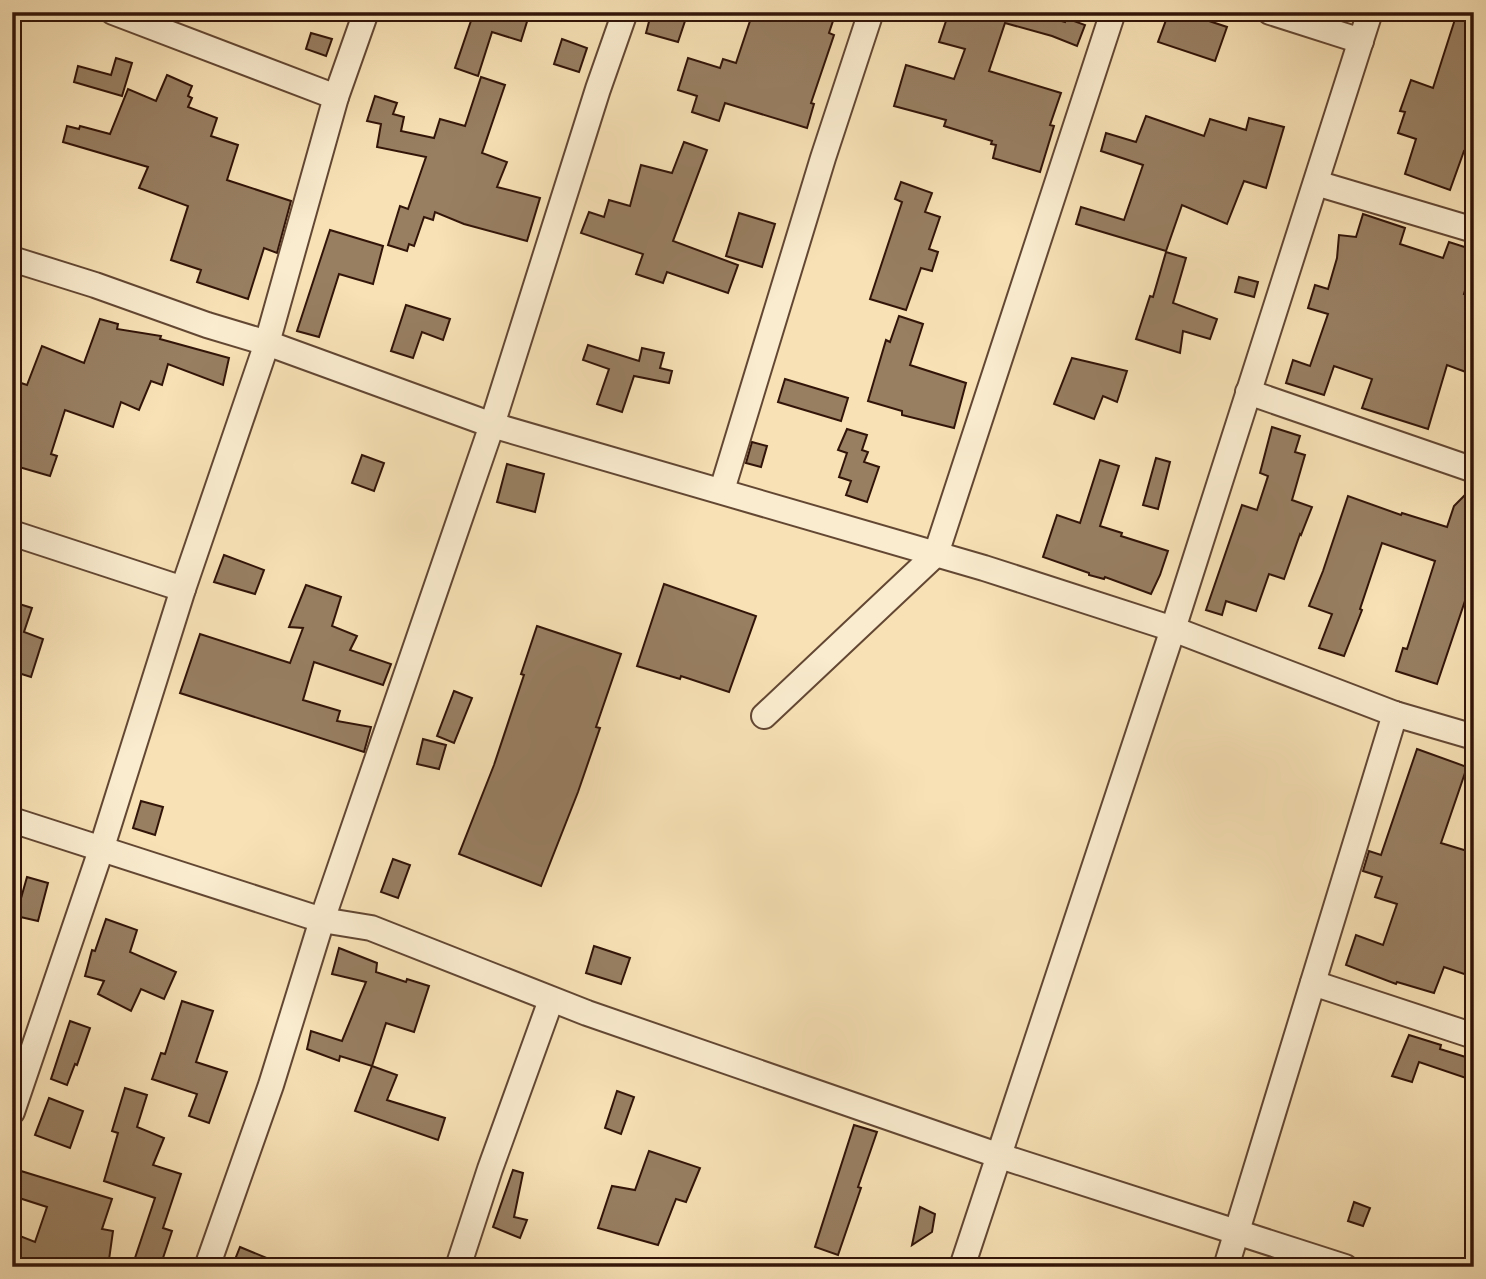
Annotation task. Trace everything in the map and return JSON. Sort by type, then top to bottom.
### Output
[{"type":"street","points":[[113,12],[336,97]]},
{"type":"street","points":[[12,1112],[100,850],[183,589],[267,343],[336,97],[366,12]]},
{"type":"street","points":[[207,1267],[271,1085],[322,919],[492,425],[597,89],[625,12]]},
{"type":"street","points":[[722,491],[823,158],[872,12]]},
{"type":"street","points":[[764,716],[936,554],[1113,12]]},
{"type":"street","points":[[1270,12],[1361,41]]},
{"type":"street","points":[[962,1267],[1173,629],[1370,12]]},
{"type":"street","points":[[1316,183],[1474,230]]},
{"type":"street","points":[[12,259],[267,343],[492,425],[936,554],[1173,629],[1395,714],[1474,737]]},
{"type":"street","points":[[1248,392],[1474,470]]},
{"type":"street","points":[[12,533],[183,589]]},
{"type":"street","points":[[1226,1267],[1395,714]]},
{"type":"street","points":[[12,821],[322,919],[371,928],[551,1000],[1000,1156],[1345,1267]]},
{"type":"street","points":[[1313,984],[1474,1036]]},
{"type":"street","points":[[458,1267],[551,1000]]},
{"type":"building","points":[[474,12],[530,12],[521,41],[492,32],[478,76],[455,68]]},
{"type":"building","points":[[666,12],[688,12],[678,42],[646,33],[651,14],[665,18]]},
{"type":"building","points":[[753,12],[836,12],[829,33],[834,35],[811,103],[814,104],[807,128],[725,103],[719,121],[692,112],[697,96],[678,90],[688,58],[720,68],[723,59],[736,63]]},
{"type":"building","points":[[949,12],[1029,12],[1065,22],[1066,18],[1085,25],[1077,46],[1005,23],[989,71],[1061,93],[1050,125],[1054,126],[1040,172],[993,158],[996,145],[991,144],[992,141],[944,126],[946,120],[894,106],[906,65],[954,79],[965,49],[939,42]]},
{"type":"building","points":[[1169,12],[1182,12],[1227,27],[1215,61],[1158,42]]},
{"type":"building","points":[[1457,13],[1474,19],[1474,154],[1464,151],[1450,190],[1405,174],[1416,139],[1398,133],[1405,112],[1400,111],[1411,80],[1433,88]]},
{"type":"building","points":[[311,33],[332,39],[326,56],[306,49]]},
{"type":"building","points":[[562,39],[587,48],[579,72],[554,64]]},
{"type":"building","points":[[116,58],[132,63],[122,96],[74,82],[78,66],[111,75]]},
{"type":"building","points":[[167,75],[192,86],[188,96],[192,98],[188,107],[217,118],[211,136],[238,145],[227,180],[291,201],[277,253],[264,248],[248,299],[197,282],[201,270],[171,260],[188,206],[139,188],[148,167],[63,142],[67,126],[79,129],[80,126],[110,134],[128,89],[156,101]]},
{"type":"building","points":[[481,77],[505,85],[482,153],[507,162],[497,187],[540,198],[527,241],[464,224],[435,212],[433,220],[424,217],[414,246],[409,244],[407,251],[388,245],[400,206],[408,209],[426,157],[377,147],[381,124],[367,121],[375,96],[397,103],[393,114],[404,117],[401,131],[434,138],[440,119],[465,126]]},
{"type":"building","points":[[1146,116],[1204,136],[1210,119],[1246,130],[1249,118],[1284,127],[1266,188],[1244,181],[1227,224],[1182,205],[1166,251],[1076,224],[1081,207],[1124,220],[1143,165],[1101,151],[1106,133],[1136,142]]},
{"type":"building","points":[[684,142],[707,150],[673,241],[738,265],[728,293],[667,272],[663,283],[636,274],[643,254],[581,233],[589,212],[604,217],[609,200],[630,206],[641,165],[672,173]]},
{"type":"building","points":[[901,182],[932,193],[925,212],[940,217],[929,249],[938,252],[932,271],[921,268],[906,310],[870,299],[902,202],[895,199]]},
{"type":"building","points":[[739,213],[775,224],[762,267],[726,256]]},
{"type":"building","points":[[1363,214],[1405,228],[1400,244],[1443,258],[1449,242],[1474,250],[1464,294],[1474,297],[1474,375],[1447,365],[1428,429],[1362,408],[1372,379],[1334,366],[1324,395],[1286,383],[1293,360],[1310,366],[1328,314],[1308,308],[1315,285],[1328,289],[1337,258],[1339,235],[1356,237]]},
{"type":"building","points":[[330,230],[383,246],[373,284],[339,274],[319,337],[297,331]]},
{"type":"building","points":[[1166,252],[1186,258],[1173,303],[1217,319],[1210,339],[1183,331],[1180,353],[1136,339],[1150,296],[1153,297]]},
{"type":"building","points":[[1239,277],[1258,282],[1254,297],[1235,292]]},
{"type":"building","points":[[406,305],[450,319],[443,340],[422,332],[413,358],[391,351]]},
{"type":"building","points":[[899,316],[923,324],[910,365],[966,383],[954,428],[902,415],[902,411],[868,401],[886,340],[890,342]]},
{"type":"building","points":[[100,319],[118,324],[117,329],[161,336],[160,339],[229,358],[223,385],[168,364],[162,385],[151,381],[139,410],[121,402],[113,427],[65,410],[51,454],[57,456],[50,476],[12,465],[12,380],[27,385],[42,346],[84,363]]},
{"type":"building","points":[[588,345],[639,361],[642,348],[664,353],[660,368],[672,371],[669,383],[634,376],[622,412],[597,404],[609,369],[583,360]]},
{"type":"building","points":[[1072,358],[1127,371],[1117,402],[1103,396],[1094,419],[1054,404]]},
{"type":"building","points":[[785,379],[848,398],[841,421],[778,402]]},
{"type":"building","points":[[1272,427],[1300,436],[1295,452],[1305,455],[1292,500],[1312,507],[1284,579],[1269,574],[1256,611],[1226,601],[1222,615],[1206,610],[1242,505],[1257,510],[1268,476],[1260,473]]},
{"type":"building","points":[[847,429],[867,435],[862,450],[868,452],[864,462],[879,467],[867,502],[846,495],[851,481],[839,477],[847,453],[838,450]]},
{"type":"building","points":[[752,442],[767,446],[761,467],[746,463]]},
{"type":"building","points":[[362,455],[384,463],[374,491],[352,483]]},
{"type":"building","points":[[1156,458],[1170,462],[1158,509],[1143,505]]},
{"type":"building","points":[[1100,460],[1119,466],[1100,526],[1122,533],[1121,536],[1168,551],[1151,594],[1105,577],[1104,579],[1089,575],[1043,557],[1057,515],[1080,523]]},
{"type":"building","points":[[507,464],[544,474],[535,512],[497,502]]},
{"type":"building","points":[[1465,495],[1470,511],[1474,512],[1474,583],[1470,593],[1468,592],[1437,684],[1396,671],[1403,648],[1407,649],[1435,561],[1382,543],[1360,609],[1362,610],[1344,656],[1319,648],[1332,614],[1309,606],[1348,496],[1401,515],[1402,513],[1447,527],[1454,506]]},
{"type":"building","points":[[224,555],[264,570],[255,594],[214,582]]},
{"type":"building","points":[[664,584],[756,616],[729,692],[681,676],[680,679],[637,666]]},
{"type":"building","points":[[306,585],[341,597],[332,626],[357,636],[350,650],[391,664],[383,685],[314,662],[303,700],[340,711],[337,721],[371,727],[364,752],[180,693],[200,634],[290,663],[303,628],[289,627]]},
{"type":"building","points":[[16,603],[32,608],[24,632],[43,639],[31,677],[12,671],[12,615]]},
{"type":"building","points":[[537,626],[621,654],[596,727],[600,728],[578,792],[541,886],[459,854],[494,765]]},
{"type":"building","points":[[454,691],[472,698],[454,743],[437,736]]},
{"type":"building","points":[[423,739],[446,745],[439,769],[417,764]]},
{"type":"building","points":[[1417,749],[1467,767],[1441,843],[1474,853],[1474,972],[1468,970],[1467,975],[1444,967],[1434,993],[1397,982],[1396,984],[1346,965],[1356,935],[1383,945],[1397,904],[1375,897],[1382,877],[1363,871],[1369,851],[1381,855]]},
{"type":"building","points":[[141,801],[163,807],[155,835],[133,828]]},
{"type":"building","points":[[393,859],[410,865],[398,898],[381,892]]},
{"type":"building","points":[[27,877],[48,883],[38,921],[16,916]]},
{"type":"building","points":[[106,919],[137,930],[130,952],[176,972],[164,999],[141,989],[131,1011],[98,994],[104,981],[85,976],[92,950],[95,951]]},
{"type":"building","points":[[594,946],[630,958],[621,984],[586,973]]},
{"type":"building","points":[[339,948],[377,963],[376,972],[429,986],[414,1032],[386,1023],[372,1066],[340,1056],[339,1061],[307,1049],[311,1031],[342,1041],[366,982],[332,974]]},
{"type":"building","points":[[182,1001],[213,1011],[196,1062],[227,1072],[209,1123],[189,1116],[197,1094],[152,1079],[161,1053],[165,1054]]},
{"type":"building","points":[[70,1021],[90,1028],[67,1085],[51,1079]]},
{"type":"building","points":[[1409,1035],[1472,1059],[1466,1078],[1419,1062],[1412,1082],[1392,1076]]},
{"type":"building","points":[[372,1066],[397,1075],[387,1100],[445,1118],[438,1140],[355,1111]]},
{"type":"building","points":[[125,1088],[147,1095],[137,1127],[164,1138],[153,1165],[181,1174],[163,1228],[172,1231],[160,1267],[132,1267],[155,1198],[104,1181],[118,1133],[112,1131]]},
{"type":"building","points":[[617,1091],[634,1097],[621,1134],[605,1128]]},
{"type":"building","points":[[49,1098],[83,1111],[70,1148],[35,1135]]},
{"type":"building","points":[[854,1125],[877,1132],[838,1255],[815,1247]]},
{"type":"building","points":[[649,1151],[700,1168],[686,1202],[676,1199],[658,1245],[598,1228],[612,1186],[635,1190]]},
{"type":"building","points":[[513,1170],[523,1173],[514,1217],[527,1220],[520,1238],[493,1227]]},
{"type":"building","points":[[21,1171],[112,1199],[102,1229],[113,1231],[108,1267],[12,1267],[20,1236],[35,1242],[47,1207],[13,1196]]},
{"type":"building","points":[[1354,1202],[1370,1208],[1363,1226],[1348,1221]]},
{"type":"building","points":[[920,1207],[935,1214],[932,1232],[912,1245]]},
{"type":"building","points":[[240,1247],[286,1266],[286,1267],[232,1267]]}]
